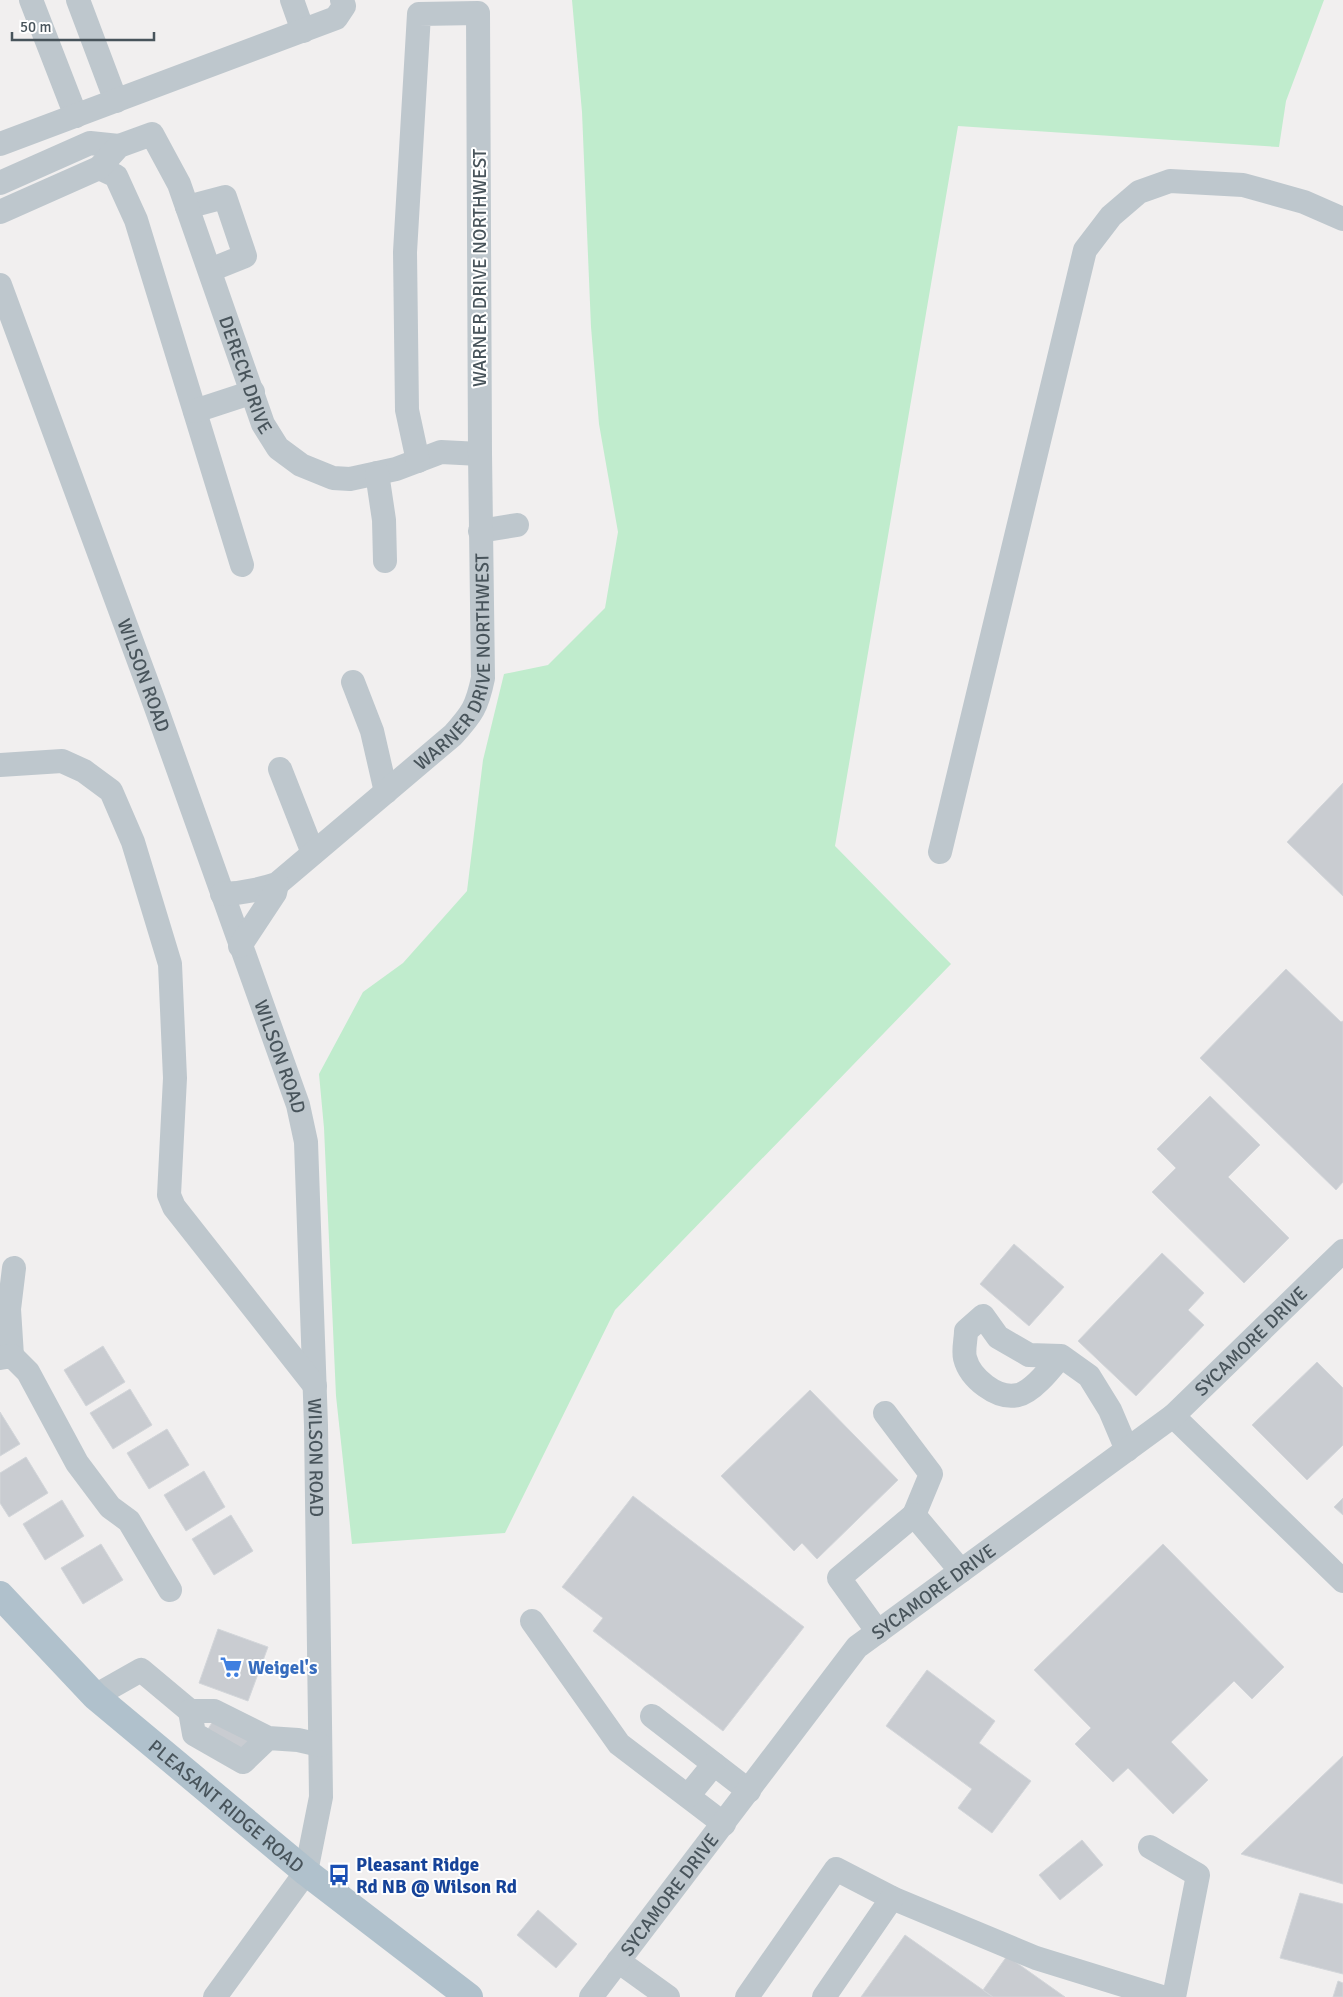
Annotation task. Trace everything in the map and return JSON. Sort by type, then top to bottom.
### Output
[{"type":"main road","name":"PLEASANT RIDGE ROAD","points":[[0,1595],[95,1696],[306,1872],[470,1997]]},
{"type":"street","points":[[31,0],[76,116]]},
{"type":"street","points":[[78,0],[116,101]]},
{"type":"street","points":[[292,0],[303,31]]},
{"type":"street","points":[[0,144],[336,18],[344,6],[342,0]]},
{"type":"street","name":"WARNER DRIVE NORTHWEST","points":[[222,894],[259,890],[277,884],[453,735],[470,716],[476,705],[483,678],[480,531],[478,13],[419,14],[405,252],[408,410],[418,460]]},
{"type":"street","name":"DERECK DRIVE","points":[[0,183],[90,143],[119,146],[152,134],[179,184],[263,424],[278,448],[302,465],[333,478],[350,479],[377,473],[441,452],[480,454]]},
{"type":"street","name":"DERECK DRIVE","points":[[0,212],[99,168],[119,146]]},
{"type":"street","points":[[99,168],[116,176],[136,220],[242,565]]},
{"type":"street","points":[[940,852],[1085,250],[1111,216],[1139,192],[1170,181],[1243,185],[1304,202],[1343,219]]},
{"type":"street","points":[[187,207],[225,197],[245,256],[210,270]]},
{"type":"street","name":"WILSON ROAD","points":[[0,285],[149,690],[298,1106],[306,1142],[315,1386],[321,1796],[306,1872]]},
{"type":"street","points":[[195,411],[253,392]]},
{"type":"street","points":[[377,473],[384,520],[385,561]]},
{"type":"street","points":[[480,531],[518,524]]},
{"type":"street","points":[[353,682],[372,731],[386,792]]},
{"type":"street","points":[[0,765],[62,761],[84,771],[110,792],[133,842],[170,964],[175,1078],[169,1195],[174,1207],[315,1386]]},
{"type":"street","points":[[280,769],[314,853]]},
{"type":"street","points":[[240,946],[275,893],[277,884]]},
{"type":"street","name":"SYCAMORE DRIVE","points":[[591,1997],[857,1647],[1173,1416],[1343,1251]]},
{"type":"street","points":[[14,1268],[6,1357],[28,1372],[77,1463],[110,1507],[129,1521],[170,1590]]},
{"type":"street","points":[[1062,1356],[1089,1376],[1110,1410],[1127,1450]]},
{"type":"street","points":[[878,1632],[838,1578],[914,1515],[931,1474],[885,1413]]},
{"type":"street","points":[[1173,1416],[1343,1581]]},
{"type":"street","points":[[914,1515],[961,1571]]},
{"type":"street","points":[[532,1620],[619,1744],[724,1824]]},
{"type":"street","points":[[95,1696],[141,1670],[190,1711],[214,1711],[268,1738],[298,1740],[320,1745]]},
{"type":"street","points":[[190,1711],[194,1734],[243,1762],[268,1738]]},
{"type":"street","points":[[652,1716],[749,1790]]},
{"type":"street","points":[[688,1796],[714,1764]]},
{"type":"street","points":[[1150,1847],[1198,1875],[1174,1997]]},
{"type":"street","points":[[758,1994],[836,1869],[892,1898],[1036,1958],[1162,1997]]},
{"type":"street","points":[[215,1997],[306,1872]]},
{"type":"street","points":[[824,1997],[892,1898]]},
{"type":"street","points":[[618,1961],[668,1997]]},
{"type":"green space","points":[[572,0],[1324,0],[1286,101],[1279,147],[958,126],[835,846],[951,964],[615,1310],[505,1533],[352,1544],[336,1396],[324,1128],[319,1074],[363,992],[403,963],[467,891],[483,760],[504,674],[548,665],[605,608],[618,532],[599,424],[591,327],[582,112]]},
{"type":"building","points":[[1343,783],[1343,896],[1287,842]]},
{"type":"building","points":[[1286,969],[1341,1022],[1343,1021],[1343,1182],[1336,1190],[1200,1058]]},
{"type":"building","points":[[1210,1096],[1260,1145],[1228,1177],[1289,1238],[1244,1283],[1152,1192],[1176,1168],[1157,1149]]},
{"type":"building","points":[[1014,1244],[1064,1287],[1029,1326],[980,1284]]},
{"type":"building","points":[[1162,1253],[1204,1293],[1188,1310],[1204,1325],[1136,1396],[1078,1341]]},
{"type":"building","points":[[103,1346],[125,1382],[86,1406],[64,1370]]},
{"type":"building","points":[[1317,1362],[1343,1388],[1343,1445],[1307,1480],[1252,1425]]},
{"type":"building","points":[[130,1389],[152,1425],[113,1449],[90,1413]]},
{"type":"building","points":[[810,1390],[898,1480],[817,1559],[802,1543],[794,1551],[721,1476]]},
{"type":"building","points":[[0,1412],[20,1444],[0,1456]]},
{"type":"building","points":[[167,1429],[189,1465],[149,1489],[127,1453]]},
{"type":"building","points":[[26,1457],[48,1493],[9,1517],[0,1503],[0,1473]]},
{"type":"building","points":[[204,1471],[225,1507],[186,1531],[164,1495]]},
{"type":"building","points":[[633,1496],[804,1627],[723,1731],[593,1631],[603,1618],[562,1587]]},
{"type":"building","points":[[1343,1498],[1343,1515],[1334,1507]]},
{"type":"building","points":[[62,1500],[84,1536],[45,1560],[23,1524]]},
{"type":"building","points":[[231,1515],[253,1551],[214,1575],[192,1539]]},
{"type":"building","points":[[101,1544],[123,1580],[83,1604],[61,1568]]},
{"type":"building","points":[[1163,1544],[1284,1667],[1252,1699],[1234,1681],[1171,1742],[1208,1780],[1173,1814],[1128,1768],[1113,1782],[1075,1744],[1091,1728],[1034,1670]]},
{"type":"building","points":[[218,1629],[268,1647],[248,1701],[199,1683]]},
{"type":"building","points":[[927,1670],[995,1721],[979,1743],[1031,1781],[992,1833],[958,1808],[972,1789],[886,1726]]},
{"type":"building","points":[[216,1716],[251,1738],[240,1755],[205,1734]]},
{"type":"building","points":[[1343,1756],[1343,1884],[1241,1854]]},
{"type":"building","points":[[1082,1840],[1103,1865],[1060,1900],[1039,1875]]},
{"type":"building","points":[[1300,1893],[1343,1904],[1343,1974],[1280,1958]]},
{"type":"building","points":[[538,1910],[577,1944],[556,1968],[517,1935]]},
{"type":"building","points":[[905,1935],[983,1990],[993,1997],[861,1997]]},
{"type":"building","points":[[1007,1956],[1065,1997],[993,1997],[983,1990]]},
{"type":"building","points":[[1338,1981],[1343,1983],[1343,1997],[1333,1997]]},
{"type":"place","name":"Weigel's","points":[[231,1667]]},
{"type":"place","name":"Pleasant Ridge Rd NB @ Wilson Rd","points":[[339,1875]]}]
